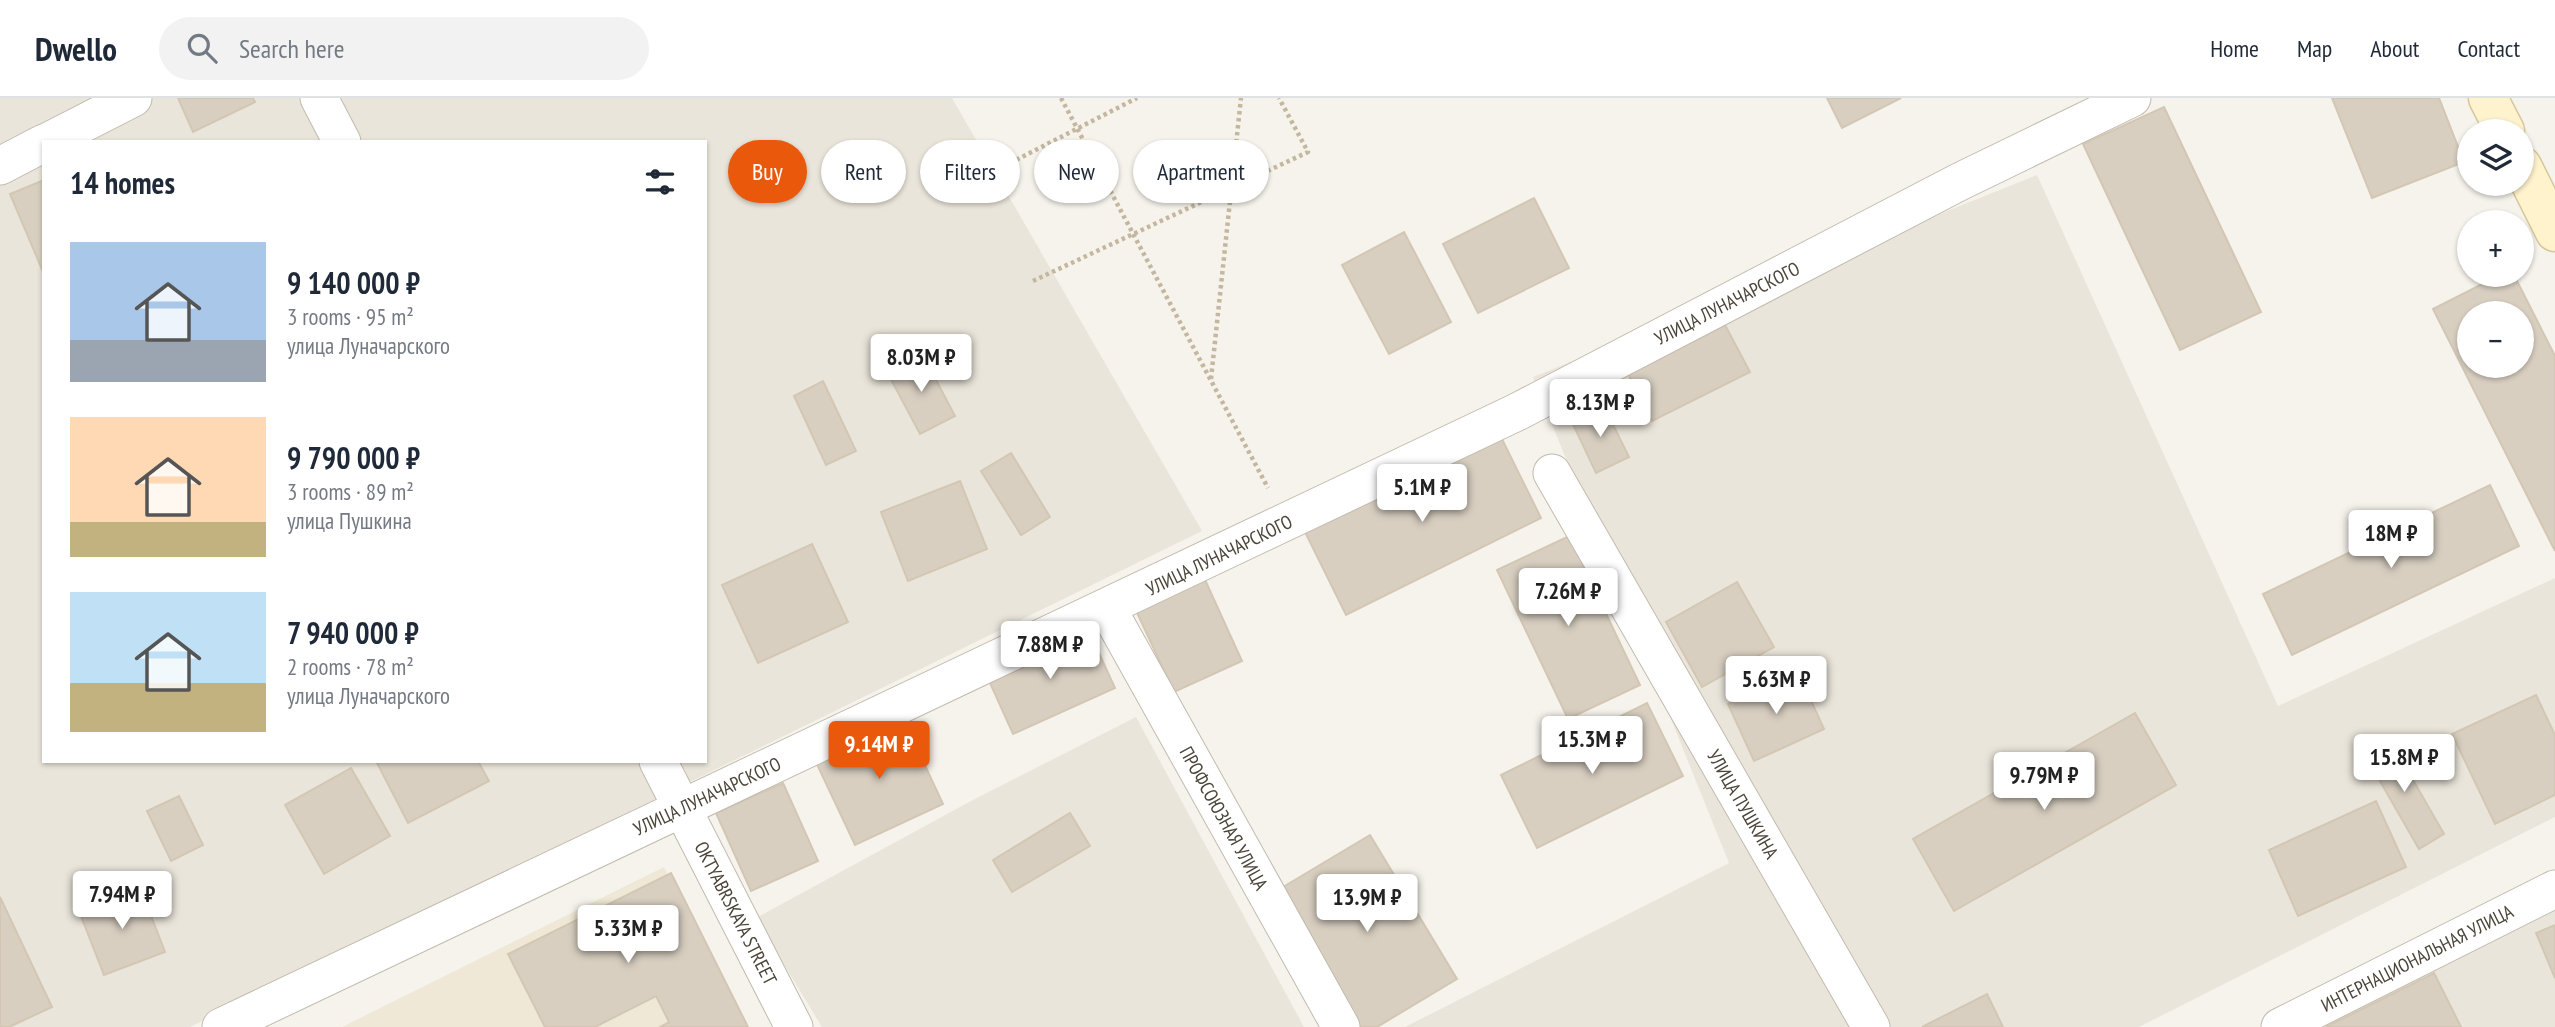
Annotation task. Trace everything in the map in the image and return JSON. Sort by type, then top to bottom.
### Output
[{"type":"street","points":[[51,140],[133,98]]},
{"type":"street","points":[[320,98],[341,140]]},
{"type":"street","name":"УЛИЦА ЛУНАЧАРСКОГО","points":[[221,1027],[1517,412],[1961,181],[2132,98]]},
{"type":"street","points":[[2488,98],[2499,119]]},
{"type":"street","points":[[0,166],[42,145]]},
{"type":"street","points":[[2534,190],[2555,232]]},
{"type":"street","name":"УЛИЦА ПУШКИНА","points":[[1552,473],[1871,1027]]},
{"type":"street","name":"ПРОФСОЮЗНАЯ УЛИЦА","points":[[1107,608],[1341,1027]]},
{"type":"street","name":"OKTYABRSKAYA STREET","points":[[659,763],[794,1027]]},
{"type":"street","name":"ИНТЕРНАЦИОНАЛЬНАЯ УЛИЦА","points":[[2280,1027],[2555,889]]},
{"type":"path","points":[[1061,98],[1286,523]]},
{"type":"path","points":[[1020,158],[1138,98]]},
{"type":"path","points":[[1236,140],[1241,98]]},
{"type":"path","points":[[1269,170],[1308,152],[1279,98]]},
{"type":"path","points":[[1033,281],[1198,203]]},
{"type":"path","points":[[1211,381],[1229,203]]},
{"type":"shaded area","points":[[0,98],[952,98],[976,140],[920,140],[920,203],[1013,203],[1202,531],[190,1027],[0,1027]]},
{"type":"shaded area","points":[[2037,175],[2278,706],[2555,578],[2555,817],[2139,1027],[1405,1027],[1729,863],[1533,377]]},
{"type":"shaded area","points":[[1136,717],[1304,1027],[822,1027],[756,918],[971,801]]},
{"type":"shaded area","points":[[664,867],[748,1027],[342,1027]]},
{"type":"shaded area","points":[[2555,890],[2555,1027],[2293,1027]]},
{"type":"building","points":[[178,98],[253,98],[255,102],[193,132]]},
{"type":"building","points":[[1827,98],[1901,98],[1842,128]]},
{"type":"building","points":[[2332,98],[2439,98],[2457,144],[2457,165],[2372,198]]},
{"type":"building","points":[[2164,107],[2261,312],[2180,350],[2083,144]]},
{"type":"building","points":[[42,181],[42,269],[10,194]]},
{"type":"building","points":[[1534,198],[1569,268],[1478,313],[1443,244]]},
{"type":"building","points":[[1404,232],[1451,322],[1389,354],[1342,265]]},
{"type":"building","points":[[2476,287],[2520,287],[2527,301],[2457,301],[2457,357],[2433,309]]},
{"type":"building","points":[[2534,315],[2555,356],[2555,551],[2468,378],[2534,378]]},
{"type":"building","points":[[1725,325],[1750,372],[1652,421],[1628,374]]},
{"type":"building","points":[[922,353],[955,416],[920,434],[887,372]]},
{"type":"building","points":[[823,381],[856,451],[826,465],[794,396]]},
{"type":"building","points":[[1603,404],[1629,457],[1596,473],[1571,420]]},
{"type":"building","points":[[1499,433],[1541,518],[1346,615],[1304,530]]},
{"type":"building","points":[[1011,453],[1050,517],[1021,535],[981,471]]},
{"type":"building","points":[[960,481],[987,549],[908,581],[881,512]]},
{"type":"building","points":[[2490,485],[2519,546],[2292,655],[2263,594]]},
{"type":"building","points":[[1569,536],[1640,685],[1568,719],[1497,570]]},
{"type":"building","points":[[812,544],[848,622],[758,663],[722,585]]},
{"type":"building","points":[[1201,571],[1242,661],[1174,692],[1132,602]]},
{"type":"building","points":[[1737,582],[1774,647],[1702,687],[1666,622]]},
{"type":"building","points":[[1087,627],[1115,688],[1013,734],[986,674]]},
{"type":"building","points":[[1798,672],[1824,729],[1754,761],[1728,704]]},
{"type":"building","points":[[2536,695],[2555,735],[2555,795],[2495,824],[2452,734]]},
{"type":"building","points":[[1647,703],[1683,776],[1537,848],[1501,775]]},
{"type":"building","points":[[2135,713],[2176,785],[1954,911],[1913,839]]},
{"type":"building","points":[[902,716],[943,804],[855,845],[814,758]]},
{"type":"building","points":[[2390,740],[2444,834],[2419,849],[2365,755]]},
{"type":"building","points":[[377,763],[479,763],[489,781],[408,823]]},
{"type":"building","points":[[351,768],[390,836],[324,874],[285,805]]},
{"type":"building","points":[[783,783],[818,861],[751,891],[716,813]]},
{"type":"building","points":[[179,796],[203,845],[171,861],[147,811]]},
{"type":"building","points":[[2376,801],[2406,867],[2298,916],[2269,850]]},
{"type":"building","points":[[1070,813],[1090,846],[1012,892],[993,860]]},
{"type":"building","points":[[1370,835],[1457,979],[1377,1027],[1360,1027],[1278,890]]},
{"type":"building","points":[[671,873],[748,1027],[660,1027],[669,1022],[656,996],[595,1027],[545,1027],[508,954]]},
{"type":"building","points":[[140,887],[165,952],[104,975],[79,911]]},
{"type":"building","points":[[0,897],[52,1007],[9,1027],[0,1027]]},
{"type":"building","points":[[2555,925],[2555,978],[2536,933]]},
{"type":"building","points":[[2434,973],[2461,1027],[2326,1027]]},
{"type":"building","points":[[1987,994],[2003,1027],[1922,1027]]}]
